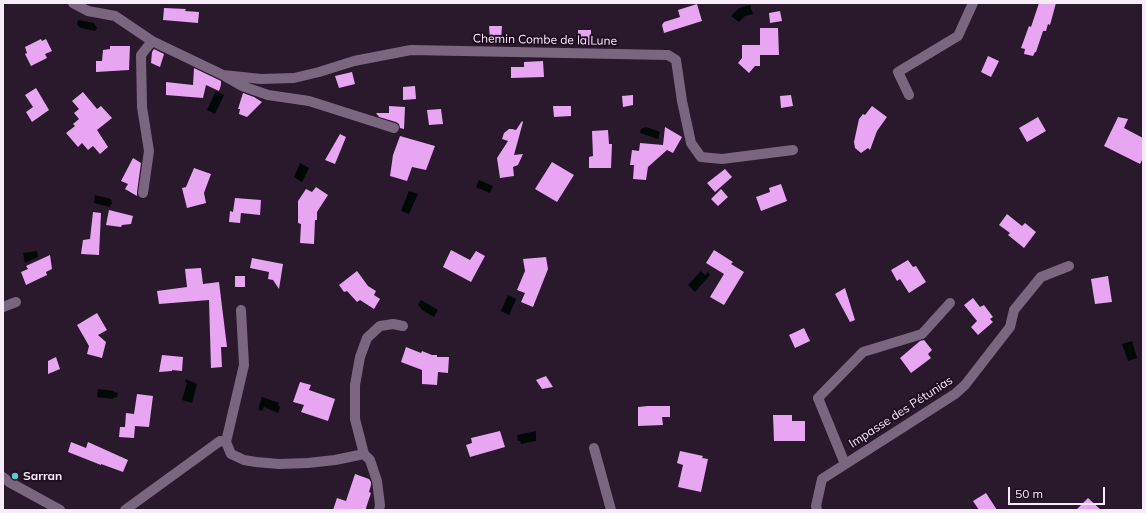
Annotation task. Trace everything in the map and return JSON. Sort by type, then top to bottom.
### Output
[{"type":"street","name":"Chemin Combe de la Lune","points":[[73,3],[88,11],[114,16],[152,41],[223,75],[242,86],[268,95],[309,101],[394,128]]},
{"type":"street","points":[[908,95],[898,72],[958,36],[973,3]]},
{"type":"street","points":[[143,193],[149,151],[142,107],[141,55],[152,41]]},
{"type":"street","name":"Chemin Combe de la Lune","points":[[223,75],[261,79],[294,78],[354,61],[411,50],[668,55],[676,60],[682,100],[691,143],[701,157],[722,159],[793,150]]},
{"type":"street","name":"Impasse des Pétunias","points":[[817,510],[816,506],[822,479],[955,394],[965,385],[1010,327],[1014,310],[1041,277],[1069,266]]},
{"type":"street","points":[[3,307],[16,302]]},
{"type":"street","points":[[845,464],[818,398],[863,352],[922,334],[950,303]]},
{"type":"street","points":[[241,310],[244,365],[226,442],[231,454],[244,460],[280,464],[335,460],[364,454]]},
{"type":"street","points":[[379,510],[380,505],[377,481],[370,460],[364,454],[355,419],[354,385],[360,357],[367,338],[380,326],[393,324],[403,326]]},
{"type":"street","points":[[125,510],[220,441],[226,442]]},
{"type":"street","points":[[594,448],[611,510]]},
{"type":"street","points":[[5,483],[60,510]]},
{"type":"shaded area","points":[[750,5],[753,14],[745,16],[739,22],[731,16],[739,8]]},
{"type":"shaded area","points":[[78,20],[94,23],[97,28],[95,31],[81,28],[77,25]]},
{"type":"shaded area","points":[[216,91],[224,95],[215,114],[207,110]]},
{"type":"shaded area","points":[[646,127],[660,132],[658,139],[640,133],[641,129]]},
{"type":"shaded area","points":[[300,163],[309,168],[302,182],[294,177]]},
{"type":"shaded area","points":[[479,180],[493,186],[490,193],[476,187]]},
{"type":"shaded area","points":[[409,191],[418,194],[409,214],[401,211]]},
{"type":"shaded area","points":[[95,195],[111,199],[112,204],[110,207],[94,203]]},
{"type":"shaded area","points":[[37,251],[38,257],[25,263],[23,253]]},
{"type":"shaded area","points":[[701,271],[705,275],[708,272],[710,275],[695,292],[688,285]]},
{"type":"shaded area","points":[[508,295],[516,299],[509,315],[501,311]]},
{"type":"shaded area","points":[[421,300],[438,310],[434,317],[421,309],[418,305]]},
{"type":"shaded area","points":[[1132,341],[1137,358],[1128,361],[1122,344]]},
{"type":"shaded area","points":[[186,379],[197,384],[192,403],[182,400],[187,383],[185,382]]},
{"type":"shaded area","points":[[98,389],[114,391],[118,393],[117,397],[113,399],[97,397]]},
{"type":"shaded area","points":[[262,397],[279,403],[278,405],[280,407],[278,413],[264,407],[262,411],[259,410]]},
{"type":"shaded area","points":[[536,431],[536,441],[521,444],[520,441],[518,441],[517,435]]},
{"type":"building","points":[[1039,3],[1056,3],[1050,25],[1048,24],[1046,31],[1043,31],[1036,52],[1033,56],[1024,54],[1025,49],[1021,48],[1029,26],[1031,27]]},
{"type":"building","points":[[697,4],[702,21],[664,33],[662,25],[664,22],[680,17],[678,10]]},
{"type":"building","points":[[164,8],[186,9],[185,11],[199,12],[198,23],[163,20]]},
{"type":"building","points":[[780,11],[782,21],[770,23],[769,13]]},
{"type":"building","points":[[489,26],[502,26],[501,40],[490,39]]},
{"type":"building","points":[[760,28],[778,28],[779,55],[760,55],[760,66],[755,66],[749,73],[738,63],[742,58],[742,45],[760,45]]},
{"type":"building","points":[[578,30],[591,30],[591,45],[578,45]]},
{"type":"building","points":[[41,39],[42,41],[46,39],[52,51],[45,54],[47,58],[31,66],[25,54],[27,53],[25,47]]},
{"type":"building","points":[[110,46],[130,46],[129,70],[96,72],[96,61],[102,61],[103,50],[110,49]]},
{"type":"building","points":[[154,49],[164,54],[160,67],[151,63],[152,52]]},
{"type":"building","points":[[988,56],[999,61],[991,77],[981,72]]},
{"type":"building","points":[[543,61],[544,77],[511,78],[511,67],[524,67],[524,62]]},
{"type":"building","points":[[194,68],[221,81],[219,91],[206,85],[203,98],[166,95],[166,82],[193,85]]},
{"type":"building","points":[[352,72],[355,84],[339,88],[335,76]]},
{"type":"building","points":[[415,86],[416,99],[403,100],[403,87]]},
{"type":"building","points":[[36,88],[49,110],[32,122],[26,112],[33,107],[25,95]]},
{"type":"building","points":[[83,92],[97,109],[101,106],[112,118],[97,130],[108,147],[100,154],[93,146],[88,150],[82,143],[78,147],[66,133],[75,126],[73,124],[79,119],[74,113],[79,109],[72,101]]},
{"type":"building","points":[[243,93],[262,102],[247,117],[239,114],[240,109],[238,109]]},
{"type":"building","points":[[633,95],[633,105],[623,107],[622,96]]},
{"type":"building","points":[[791,95],[793,106],[781,108],[780,96]]},
{"type":"building","points":[[389,106],[405,107],[404,129],[400,128],[399,124],[396,122],[379,117],[376,113],[389,113]]},
{"type":"building","points":[[553,106],[571,106],[571,116],[554,117]]},
{"type":"building","points":[[872,106],[887,117],[877,131],[870,150],[868,148],[861,153],[855,148],[854,142],[859,119],[863,114],[865,115]]},
{"type":"building","points":[[441,109],[443,124],[429,125],[427,110]]},
{"type":"building","points":[[1038,117],[1046,131],[1027,142],[1019,128]]},
{"type":"building","points":[[1118,117],[1128,119],[1124,128],[1143,138],[1143,158],[1140,164],[1104,146]]},
{"type":"building","points":[[522,121],[523,122],[514,155],[523,154],[518,165],[513,167],[514,176],[500,178],[497,158],[508,141],[502,139],[504,133],[509,129],[516,130]]},
{"type":"building","points":[[665,127],[682,137],[673,153],[667,150],[648,167],[646,180],[633,179],[634,165],[630,165],[632,150],[639,151],[640,143],[663,145]]},
{"type":"building","points":[[608,130],[609,144],[612,144],[611,168],[589,168],[589,157],[593,156],[592,131]]},
{"type":"building","points":[[340,134],[346,137],[335,164],[325,160]]},
{"type":"building","points":[[400,136],[435,146],[426,170],[412,167],[407,181],[390,176],[393,155]]},
{"type":"building","points":[[133,158],[141,163],[137,196],[125,189],[128,184],[121,181]]},
{"type":"building","points":[[552,162],[574,175],[557,202],[535,189]]},
{"type":"building","points":[[194,168],[211,174],[204,193],[206,203],[187,208],[182,188],[186,187]]},
{"type":"building","points":[[725,169],[732,177],[715,192],[707,183]]},
{"type":"building","points":[[781,184],[787,201],[761,211],[756,197],[770,192],[769,188]]},
{"type":"building","points":[[316,187],[328,195],[317,212],[317,220],[315,220],[314,244],[300,243],[301,224],[298,223],[298,201],[306,189],[312,192]]},
{"type":"building","points":[[721,189],[728,197],[718,206],[711,199]]},
{"type":"building","points":[[235,198],[261,200],[260,215],[241,213],[240,223],[229,222],[230,211],[233,212]]},
{"type":"building","points":[[109,210],[133,216],[131,224],[122,225],[121,227],[106,225]]},
{"type":"building","points":[[93,212],[101,213],[99,255],[81,254],[83,240],[90,239]]},
{"type":"building","points":[[1007,214],[1022,226],[1025,223],[1036,232],[1024,248],[1008,235],[1010,233],[999,225]]},
{"type":"building","points":[[451,250],[470,260],[476,251],[485,256],[471,282],[443,267]]},
{"type":"building","points":[[714,250],[733,262],[731,264],[744,272],[724,305],[710,297],[724,274],[706,263]]},
{"type":"building","points":[[50,255],[52,269],[46,272],[47,275],[26,285],[21,272],[28,269],[26,266]]},
{"type":"building","points":[[546,257],[548,269],[533,307],[521,302],[525,293],[517,290],[525,271],[523,259]]},
{"type":"building","points":[[252,258],[283,264],[279,289],[273,280],[268,279],[269,272],[250,268]]},
{"type":"building","points":[[908,260],[913,267],[916,266],[926,282],[909,293],[900,279],[897,281],[891,270]]},
{"type":"building","points":[[201,268],[203,284],[219,282],[227,347],[221,347],[222,367],[211,368],[209,300],[159,304],[157,291],[187,287],[185,269]]},
{"type":"building","points":[[357,271],[368,286],[376,291],[374,295],[380,299],[374,309],[360,300],[357,302],[347,291],[344,292],[339,285]]},
{"type":"building","points":[[235,276],[245,276],[245,287],[235,287]]},
{"type":"building","points":[[1108,276],[1112,302],[1095,304],[1091,279]]},
{"type":"building","points":[[845,288],[855,320],[850,322],[835,294]]},
{"type":"building","points":[[973,298],[980,307],[984,305],[993,317],[990,319],[993,322],[978,335],[971,327],[977,321],[964,305]]},
{"type":"building","points":[[97,313],[107,330],[98,335],[106,342],[102,358],[87,354],[89,346],[77,325]]},
{"type":"building","points":[[804,328],[810,341],[795,348],[789,335]]},
{"type":"building","points":[[924,340],[932,350],[928,354],[931,358],[911,373],[900,358],[920,341]]},
{"type":"building","points":[[406,347],[421,353],[422,351],[432,355],[437,355],[437,357],[449,357],[448,373],[438,372],[437,385],[422,384],[422,370],[401,362]]},
{"type":"building","points":[[162,355],[183,357],[182,371],[172,370],[159,372]]},
{"type":"building","points":[[56,357],[60,369],[48,374],[48,361]]},
{"type":"building","points":[[546,376],[553,387],[542,389],[536,380]]},
{"type":"building","points":[[300,382],[311,385],[309,390],[335,399],[328,421],[301,412],[304,405],[293,402]]},
{"type":"building","points":[[137,394],[153,396],[149,427],[135,426],[134,438],[119,437],[120,427],[125,427],[126,413],[134,414]]},
{"type":"building","points":[[670,406],[670,417],[662,417],[663,425],[638,426],[638,407]]},
{"type":"building","points":[[773,415],[792,415],[792,421],[805,421],[805,441],[774,441]]},
{"type":"building","points":[[500,431],[505,447],[470,457],[466,445],[472,443],[471,438]]},
{"type":"building","points":[[71,442],[86,448],[88,442],[128,460],[123,472],[68,452]]},
{"type":"building","points":[[680,451],[703,456],[702,458],[708,459],[701,492],[678,487],[683,465],[677,463]]},
{"type":"building","points":[[355,474],[369,479],[371,482],[369,492],[371,493],[366,508],[367,510],[333,510],[337,498],[346,501]]},
{"type":"building","points":[[986,493],[997,510],[979,510],[973,501]]},
{"type":"building","points":[[1088,498],[1101,510],[1076,510]]},
{"type":"place","name":"Sarran","points":[[15,476]]}]
